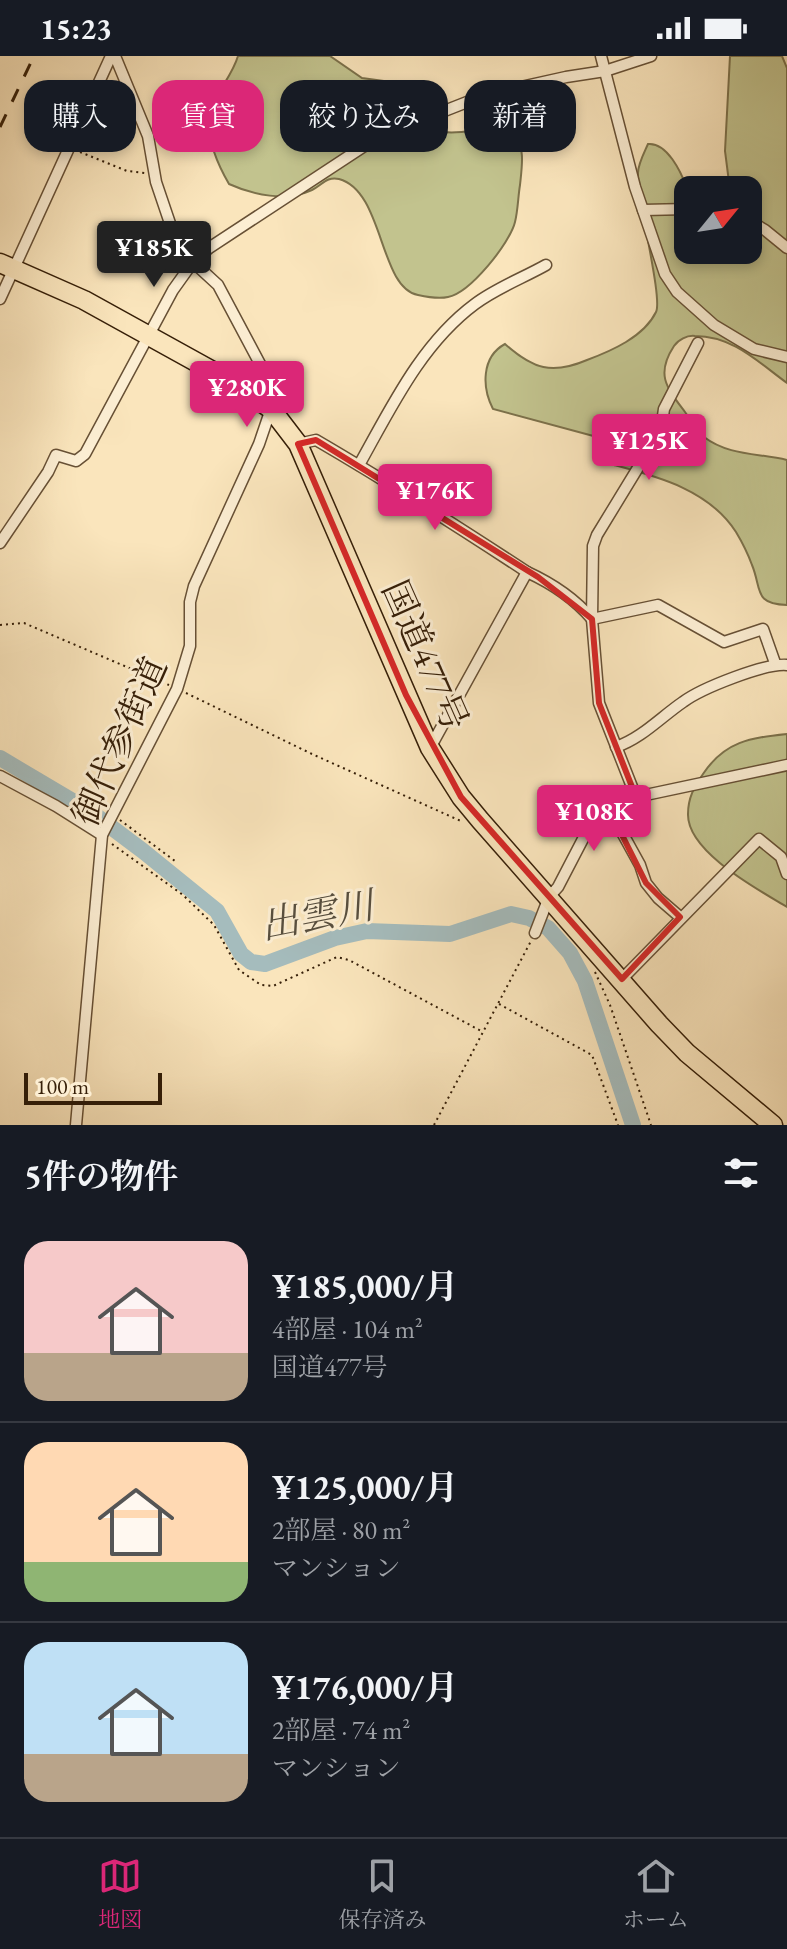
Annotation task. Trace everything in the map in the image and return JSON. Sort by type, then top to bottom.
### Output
[{"type":"highway","name":"国道477号","points":[[7,266],[84,300],[236,384],[272,410],[298,444],[430,748],[461,797],[548,905],[622,979],[687,1053],[773,1125]]},
{"type":"street","points":[[102,80],[113,56]]},
{"type":"street","points":[[113,56],[148,136],[155,175],[177,244],[218,285],[276,394],[272,410]]},
{"type":"street","points":[[601,56],[643,210],[665,274],[677,292],[714,325],[754,349],[787,357]]},
{"type":"street","points":[[0,543],[56,455],[76,461],[85,454],[173,290],[193,262],[237,228],[378,137],[485,95],[605,71],[651,56]]},
{"type":"street","points":[[0,299],[7,266],[68,152]]},
{"type":"street","points":[[643,210],[674,209]]},
{"type":"street","points":[[762,228],[787,248]]},
{"type":"street","points":[[359,465],[412,371],[447,329],[490,294],[546,265]]},
{"type":"street","points":[[636,797],[599,703],[591,572],[597,535],[661,430],[664,409],[698,343]]},
{"type":"street","name":"御代参街道","points":[[76,1125],[104,832],[177,689],[190,646],[190,602],[194,586],[272,410]]},
{"type":"street","points":[[298,444],[316,440],[359,465],[580,605],[592,619]]},
{"type":"street","points":[[430,748],[527,572]]},
{"type":"street","points":[[592,619],[658,605],[724,642],[763,629],[775,663]]},
{"type":"street","points":[[616,747],[652,727],[684,701],[709,687],[775,663],[787,665]]},
{"type":"street","points":[[535,933],[597,812],[636,797],[787,765]]},
{"type":"street","points":[[0,776],[104,832]]},
{"type":"street","points":[[608,807],[640,865],[646,883],[680,917]]},
{"type":"street","points":[[622,979],[759,839],[781,857],[787,874]]},
{"type":"path","points":[[80,152],[127,171],[155,175]]},
{"type":"path","points":[[0,625],[24,623],[177,689],[466,823],[480,820]]},
{"type":"path","points":[[113,815],[175,861]]},
{"type":"path","points":[[104,832],[135,862],[183,895],[214,925],[239,970],[261,985],[273,986],[337,957],[349,960],[483,1032]]},
{"type":"path","points":[[434,1125],[535,933]]},
{"type":"path","points":[[596,975],[610,1005],[651,1125]]},
{"type":"path","points":[[498,1004],[592,1055],[618,1125]]},
{"type":"highlighted area","points":[[316,440],[359,465],[538,577],[592,619],[599,703],[636,797],[606,803],[646,883],[680,917],[622,979],[461,797],[406,695],[298,444]]},
{"type":"green space","points":[[238,56],[330,56],[362,78],[376,80],[280,80],[280,152],[448,152],[448,132],[464,132],[464,152],[521,152],[516,217],[506,242],[467,287],[448,297],[418,295],[405,288],[396,276],[365,201],[354,187],[339,179],[331,179],[302,194],[281,196],[259,194],[229,184],[214,152],[264,152],[264,80],[226,80]]},
{"type":"green space","points":[[730,56],[782,56],[787,68],[787,383],[733,345],[709,337],[695,336],[680,340],[668,356],[664,373],[673,396],[704,437],[734,451],[787,460],[787,605],[769,602],[760,594],[755,574],[738,536],[712,506],[682,487],[614,465],[623,444],[493,409],[487,392],[486,374],[491,357],[505,344],[534,364],[563,367],[616,347],[635,336],[651,321],[656,312],[656,288],[638,173],[648,144],[667,153],[681,176],[674,176],[674,264],[762,264],[762,176],[728,176],[725,151]]},
{"type":"green space","points":[[787,734],[787,907],[743,880],[712,856],[691,828],[688,814],[694,788],[720,754],[739,743]]},
{"type":"waterway","name":"出雲川","points":[[0,758],[91,812],[217,911],[241,954],[251,962],[265,964],[335,938],[367,931],[450,934],[511,914],[529,918],[548,928],[570,953],[585,981],[633,1125]]},
{"type":"railway","points":[[0,127],[34,56]]}]
